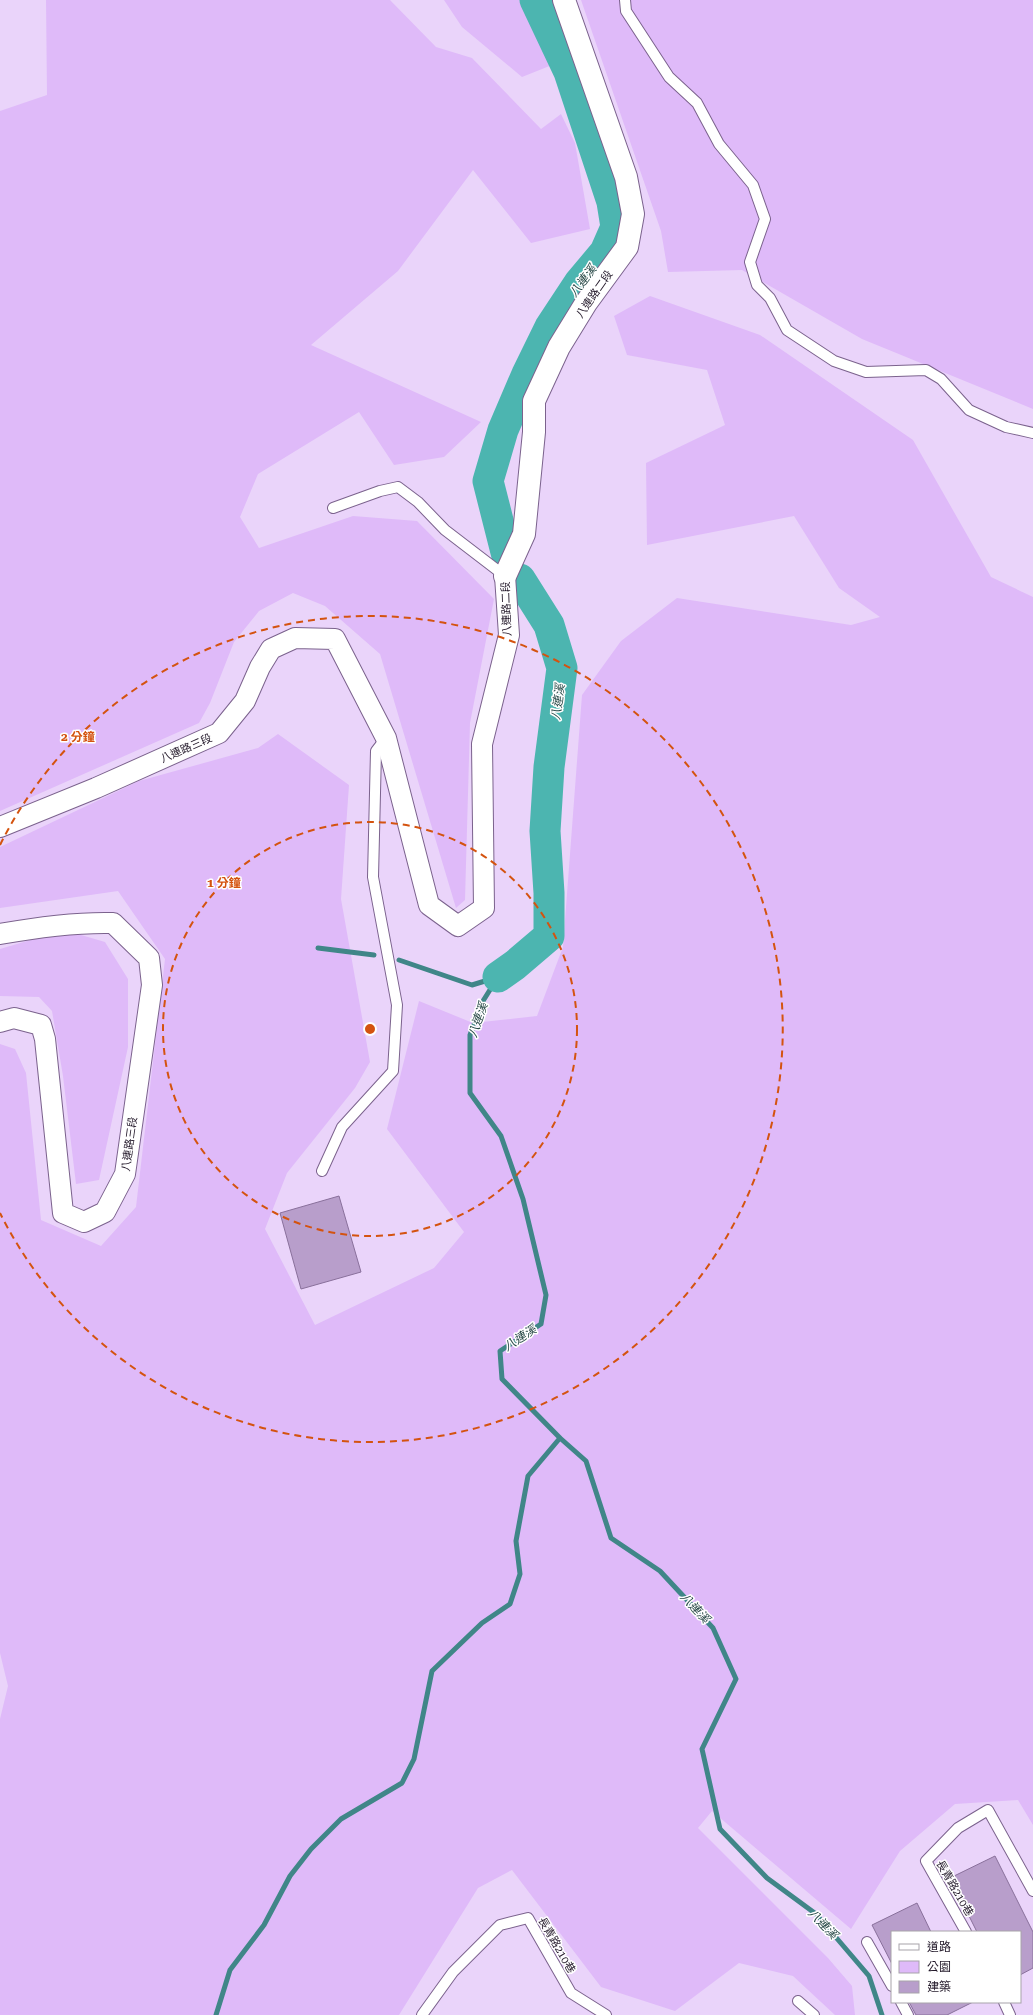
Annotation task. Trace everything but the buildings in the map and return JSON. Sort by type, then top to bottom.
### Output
[{"type":"street","name":"八連路二段","points":[[335,639],[386,738],[429,905],[458,926],[484,908],[482,744],[509,635],[505,576],[524,534],[534,432],[534,401],[559,348],[586,303],[628,247],[633,214],[626,177],[564,0]]},
{"type":"street","name":"八連路三段","points":[[0,828],[96,788],[219,732],[245,701],[260,667],[271,649],[295,638],[335,639]]},
{"type":"street","name":"八連路三段","points":[[0,934],[86,922],[113,924],[148,958],[152,985],[125,1174],[105,1212],[84,1222],[63,1213],[45,1039],[41,1025],[14,1018],[0,1022]]},
{"type":"lane","points":[[625,0],[626,11],[669,77],[697,102],[719,144],[753,185],[766,218],[750,262],[757,285],[770,298],[787,330],[834,361],[866,372],[926,370],[941,379],[969,410],[1006,427],[1033,433]]},
{"type":"lane","points":[[333,508],[380,491],[398,487],[418,502],[445,530],[505,576]]},
{"type":"lane","points":[[322,1172],[342,1127],[394,1071],[397,1005],[373,877],[376,751],[386,738]]},
{"type":"lane","name":"長青路210巷","points":[[965,1931],[926,1861],[958,1828],[988,1810],[1033,1891]]},
{"type":"lane","name":"長青路210巷","points":[[422,2015],[453,1972],[500,1925],[528,1918],[571,1993],[606,2015]]},
{"type":"lane","points":[[867,1942],[891,1984]]},
{"type":"lane","points":[[798,2001],[814,2015]]},
{"type":"lane","points":[[902,2003],[908,2015]]},
{"type":"lane","points":[[1004,2003],[1010,2015]]},
{"type":"green space","points":[[46,0],[390,0],[436,47],[472,58],[541,129],[561,114],[575,143],[590,229],[531,243],[473,170],[398,271],[311,345],[481,422],[444,457],[394,465],[359,412],[258,474],[240,517],[259,548],[353,516],[417,521],[494,599],[470,723],[465,900],[456,908],[380,654],[325,606],[293,593],[259,611],[234,642],[210,703],[199,723],[0,811],[0,111],[47,95]]},
{"type":"green space","points":[[444,0],[520,0],[552,65],[522,77],[462,27]]},
{"type":"green space","points":[[581,0],[1033,0],[1033,409],[862,339],[742,270],[668,272],[661,231]]},
{"type":"green space","points":[[650,296],[760,335],[913,440],[991,577],[1033,597],[1033,1825],[1018,1800],[955,1804],[900,1851],[851,1929],[712,1811],[698,1828],[828,1958],[852,1986],[855,2015],[835,2015],[793,1976],[739,1963],[675,2011],[601,1987],[512,1870],[478,1888],[399,2015],[0,2015],[0,1719],[8,1686],[0,1653],[0,1044],[15,1049],[26,1073],[41,1220],[101,1246],[136,1207],[165,959],[118,891],[0,908],[0,847],[139,781],[258,748],[278,734],[349,785],[341,899],[370,1062],[355,1088],[287,1173],[265,1229],[315,1325],[434,1268],[464,1232],[387,1129],[419,1001],[473,1023],[537,1016],[563,947],[582,695],[621,641],[677,598],[851,625],[880,617],[839,588],[794,516],[647,545],[646,463],[725,425],[707,370],[627,355],[614,316]]},
{"type":"green space","points":[[64,930],[105,942],[128,979],[128,1047],[99,1180],[76,1184],[63,1076],[52,1011],[39,997],[0,996],[0,949]]},
{"type":"waterway","name":"八連溪","points":[[508,560],[488,481],[503,430],[527,374],[550,327],[579,283],[605,252],[616,227],[612,202],[569,72],[535,0]]},
{"type":"waterway","name":"八連溪","points":[[498,977],[515,965],[549,936],[549,893],[545,831],[549,767],[562,668],[549,625],[520,579]]},
{"type":"waterway","points":[[318,948],[374,955]]},
{"type":"waterway","points":[[399,960],[472,985],[498,977]]},
{"type":"waterway","name":"八連溪","points":[[498,977],[483,1001],[470,1035],[470,1093],[501,1136],[523,1199],[546,1295],[541,1324],[500,1351],[502,1379],[560,1438],[586,1461],[611,1538],[660,1571],[713,1628],[736,1679],[702,1749],[720,1829],[767,1878],[816,1914],[869,1976],[882,2015]]},
{"type":"waterway","points":[[216,2015],[230,1970],[264,1925],[290,1876],[311,1849],[341,1819],[402,1783],[414,1759],[432,1671],[482,1623],[510,1604],[520,1574],[516,1541],[528,1476],[560,1438]]}]
